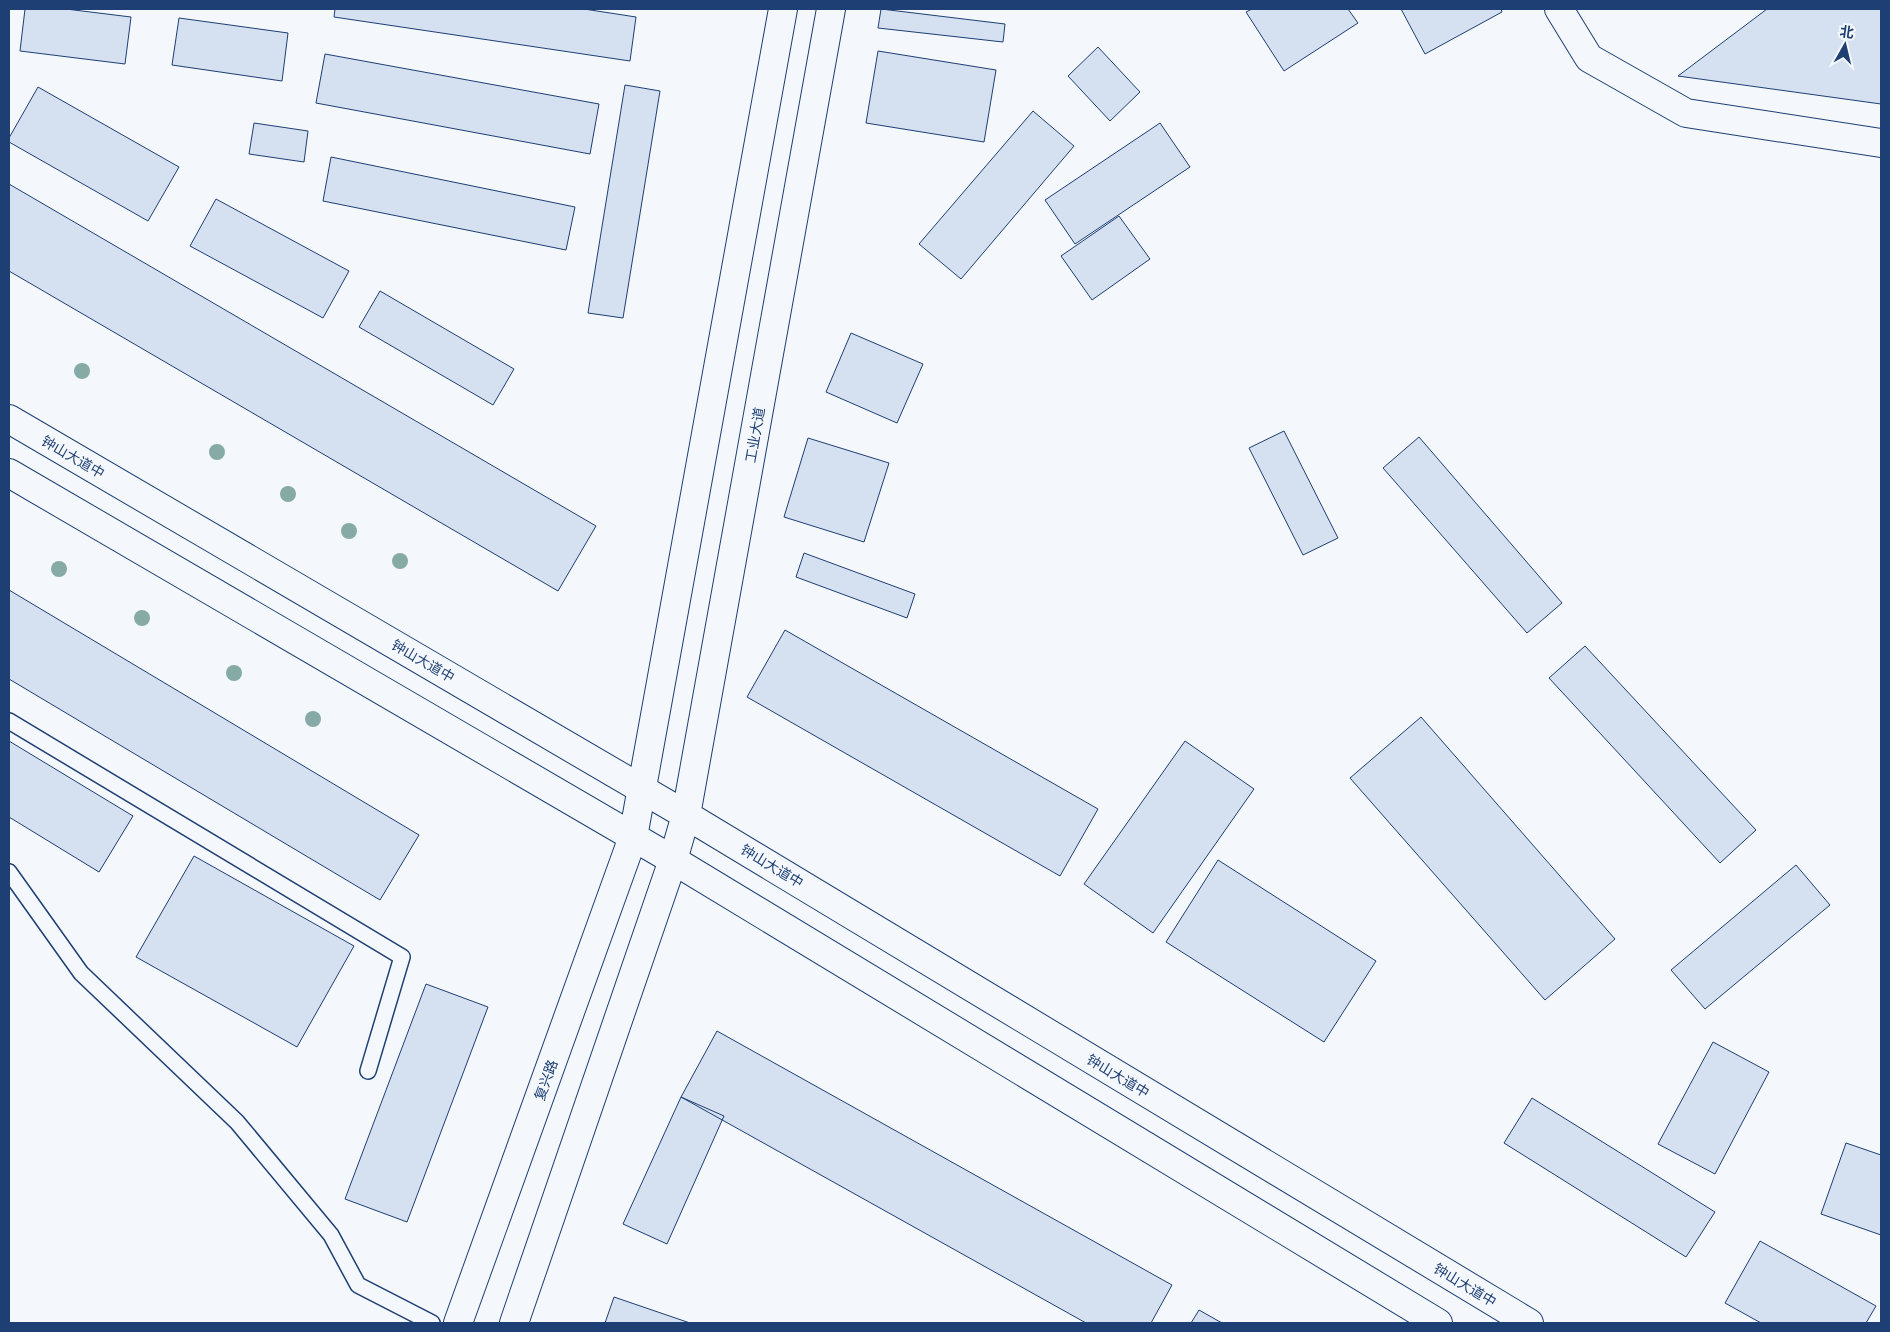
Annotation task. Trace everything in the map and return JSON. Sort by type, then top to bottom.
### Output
[{"type":"main road","points":[[633,836],[783,9]]},
{"type":"main road","name":"工业大道","points":[[673,860],[686,815],[831,9]]},
{"type":"main road","points":[[1559,9],[1589,58],[1686,113],[1881,143]]},
{"type":"main road","name":"钟山大道中","points":[[9,419],[643,789],[1529,1323]]},
{"type":"main road","points":[[9,473],[633,836],[1438,1323]]},
{"type":"main road","name":"复兴路","points":[[458,1323],[633,836]]},
{"type":"main road","points":[[514,1323],[673,860]]},
{"type":"lane","points":[[9,721],[402,957],[368,1071]]},
{"type":"lane","points":[[9,872],[81,973],[244,1130],[331,1236],[358,1285],[432,1323]]},
{"type":"building","points":[[25,9],[66,9],[131,17],[125,64],[20,51]]},
{"type":"building","points":[[335,9],[584,9],[636,17],[630,61],[334,17]]},
{"type":"building","points":[[881,9],[1005,24],[1003,42],[878,28]]},
{"type":"building","points":[[1252,9],[1348,9],[1358,23],[1284,71],[1246,12]]},
{"type":"building","points":[[1401,9],[1501,9],[1502,12],[1425,54]]},
{"type":"building","points":[[1767,9],[1881,9],[1881,104],[1678,76]]},
{"type":"building","points":[[179,18],[288,33],[282,81],[172,65]]},
{"type":"building","points":[[1098,47],[1140,92],[1110,121],[1068,76]]},
{"type":"building","points":[[878,51],[996,70],[984,142],[866,123]]},
{"type":"building","points":[[325,54],[599,104],[590,154],[316,103]]},
{"type":"building","points":[[625,85],[660,91],[623,318],[588,313]]},
{"type":"building","points":[[38,87],[179,167],[148,221],[9,142],[9,138]]},
{"type":"building","points":[[1033,111],[1074,146],[961,279],[919,244]]},
{"type":"building","points":[[254,123],[308,131],[304,162],[249,154]]},
{"type":"building","points":[[1160,123],[1190,167],[1075,244],[1045,200]]},
{"type":"building","points":[[331,157],[575,207],[566,250],[323,201]]},
{"type":"building","points":[[9,184],[596,526],[558,591],[9,271]]},
{"type":"building","points":[[216,199],[349,271],[323,318],[190,246]]},
{"type":"building","points":[[1119,216],[1150,259],[1092,300],[1061,256]]},
{"type":"building","points":[[380,291],[514,369],[493,405],[359,327]]},
{"type":"building","points":[[851,333],[923,364],[897,423],[826,392]]},
{"type":"building","points":[[1284,431],[1338,538],[1303,555],[1249,448]]},
{"type":"building","points":[[1419,437],[1562,603],[1527,633],[1383,468]]},
{"type":"building","points":[[808,438],[889,463],[864,542],[784,517]]},
{"type":"building","points":[[804,553],[915,594],[907,618],[796,577]]},
{"type":"building","points":[[9,590],[419,835],[380,900],[9,679]]},
{"type":"building","points":[[785,630],[1098,809],[1060,876],[747,697]]},
{"type":"building","points":[[1585,646],[1756,830],[1720,863],[1549,678]]},
{"type":"building","points":[[1421,717],[1615,939],[1545,1000],[1350,778]]},
{"type":"building","points":[[9,741],[133,816],[99,872],[9,817]]},
{"type":"building","points":[[1185,741],[1254,789],[1153,933],[1084,884]]},
{"type":"building","points":[[194,856],[354,946],[297,1047],[136,957]]},
{"type":"building","points":[[1218,860],[1376,961],[1324,1042],[1166,942]]},
{"type":"building","points":[[1796,865],[1830,905],[1705,1009],[1671,970]]},
{"type":"building","points":[[426,984],[488,1007],[407,1222],[345,1199]]},
{"type":"building","points":[[717,1031],[1172,1285],[1151,1323],[1086,1323],[681,1097]]},
{"type":"building","points":[[1713,1042],[1769,1072],[1715,1174],[1658,1144]]},
{"type":"building","points":[[681,1097],[724,1116],[667,1244],[623,1224]]},
{"type":"building","points":[[1532,1098],[1715,1212],[1686,1257],[1504,1143]]},
{"type":"building","points":[[1846,1143],[1881,1155],[1881,1235],[1821,1214]]},
{"type":"building","points":[[1760,1241],[1876,1306],[1866,1323],[1761,1323],[1725,1303]]},
{"type":"building","points":[[614,1297],[690,1323],[605,1323]]},
{"type":"building","points":[[1199,1310],[1222,1323],[1191,1323]]}]
